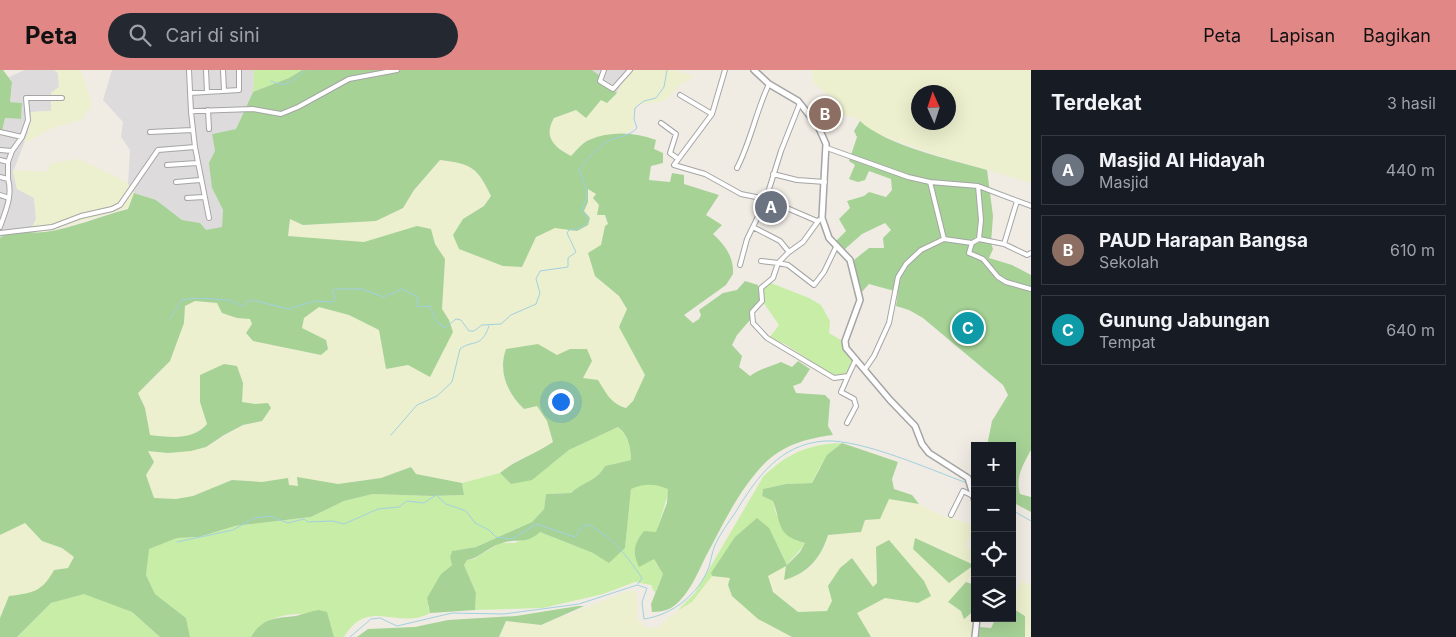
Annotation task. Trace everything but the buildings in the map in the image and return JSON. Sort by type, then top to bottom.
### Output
[{"type":"street","points":[[190,70],[192,130],[200,180],[209,218]]},
{"type":"street","points":[[206,70],[207,92]]},
{"type":"street","points":[[223,70],[224,91]]},
{"type":"street","points":[[190,93],[240,89],[239,70]]},
{"type":"street","points":[[191,112],[254,109],[281,114],[298,107],[349,79],[397,70]]},
{"type":"street","points":[[604,70],[600,81],[613,90],[630,70]]},
{"type":"street","points":[[725,70],[712,114],[677,158],[674,163],[675,167],[705,174],[741,194],[766,200],[819,219],[829,238],[850,260],[859,298],[858,308],[845,341],[848,350],[890,400],[915,426],[922,444],[929,454],[970,480],[971,487]]},
{"type":"street","points":[[754,70],[769,84],[800,103],[818,126],[827,148],[825,182],[819,219],[803,242],[778,263],[773,278],[761,288],[762,301],[752,314],[753,323],[768,339],[834,378],[848,376]]},
{"type":"street","points":[[737,168],[752,135],[760,105],[769,84]]},
{"type":"street","points":[[680,95],[712,114]]},
{"type":"street","points":[[0,227],[9,198],[8,162],[22,137],[28,120],[26,98],[62,98]]},
{"type":"street","points":[[740,265],[753,227],[766,200],[773,174],[800,103]]},
{"type":"street","points":[[208,110],[209,128]]},
{"type":"street","points":[[661,123],[676,134],[670,153],[677,158]]},
{"type":"street","points":[[150,132],[192,130]]},
{"type":"street","points":[[0,132],[22,137]]},
{"type":"street","points":[[0,233],[52,226],[81,216],[112,209],[120,205],[158,150],[195,147]]},
{"type":"street","points":[[827,148],[908,177],[930,182],[978,186],[1031,206]]},
{"type":"street","points":[[0,150],[12,152]]},
{"type":"street","points":[[0,160],[8,162]]},
{"type":"street","points":[[167,165],[197,163]]},
{"type":"street","points":[[773,174],[797,180],[825,182]]},
{"type":"street","points":[[0,177],[8,179]]},
{"type":"street","points":[[176,182],[200,180]]},
{"type":"street","points":[[930,182],[944,239]]},
{"type":"street","points":[[978,186],[981,220],[979,239]]},
{"type":"street","points":[[0,196],[9,198]]},
{"type":"street","points":[[187,198],[204,197]]},
{"type":"street","points":[[1004,244],[1017,201]]},
{"type":"street","points":[[753,227],[780,241],[789,252]]},
{"type":"street","points":[[865,369],[874,356],[889,323],[901,270],[921,250],[944,239],[972,243],[979,239],[1004,244],[1027,255],[1031,253]]},
{"type":"street","points":[[972,243],[969,253],[983,259],[998,277],[1031,289]]},
{"type":"street","points":[[761,261],[788,265],[814,285],[824,272],[836,247]]},
{"type":"street","points":[[847,423],[856,406],[854,399],[840,391],[856,359]]},
{"type":"street","points":[[952,515],[963,491],[971,496]]},
{"type":"street","points":[[975,637],[976,622]]},
{"type":"shaded area","points":[[25,70],[54,70],[58,73],[59,87],[51,93],[51,111],[31,112],[28,133],[13,172],[17,189],[34,197],[36,219],[30,232],[4,235],[0,238],[0,130],[2,130],[5,118],[21,119],[22,103],[10,102],[12,82],[9,77]]},
{"type":"shaded area","points":[[112,70],[254,70],[253,92],[236,129],[212,134],[215,151],[212,188],[223,210],[222,227],[206,231],[199,223],[182,220],[156,200],[134,193],[128,184],[130,150],[121,137],[123,122],[103,100]]},
{"type":"shaded area","points":[[592,70],[633,70],[623,79],[617,93],[597,81]]},
{"type":"green space","points":[[0,70],[3,70],[12,82],[10,102],[22,103],[21,119],[5,118],[2,131],[0,130]]},
{"type":"green space","points":[[54,70],[81,70],[92,105],[81,120],[52,128],[27,142],[24,141],[28,133],[31,112],[51,111],[51,93],[59,87],[58,73]]},
{"type":"green space","points":[[254,70],[302,70],[289,78],[253,92]]},
{"type":"green space","points":[[302,70],[592,70],[600,76],[598,81],[617,93],[607,103],[601,100],[586,118],[576,110],[554,118],[550,136],[555,145],[571,156],[584,143],[605,135],[631,134],[648,137],[656,140],[654,149],[663,153],[663,163],[651,166],[649,180],[670,182],[672,173],[684,175],[684,184],[719,195],[706,215],[722,225],[713,234],[728,252],[732,262],[733,274],[726,285],[684,315],[693,323],[701,315],[699,310],[723,293],[737,290],[745,281],[758,285],[760,301],[751,310],[750,320],[737,335],[732,345],[742,356],[739,367],[750,376],[781,362],[792,367],[798,361],[810,369],[801,383],[793,386],[796,393],[825,395],[830,400],[828,426],[833,435],[807,440],[790,446],[774,455],[757,471],[732,507],[691,586],[677,604],[662,611],[652,612],[651,604],[663,574],[654,559],[639,567],[635,557],[635,548],[638,540],[644,531],[656,532],[667,503],[668,489],[650,485],[631,489],[625,548],[609,563],[593,553],[540,532],[530,539],[499,544],[467,560],[464,565],[476,593],[475,610],[430,613],[427,598],[441,574],[452,565],[450,557],[452,551],[476,547],[532,522],[544,509],[546,494],[571,493],[594,479],[605,466],[631,460],[628,442],[624,433],[618,427],[569,450],[532,480],[511,484],[500,473],[553,442],[547,421],[537,406],[524,409],[509,389],[503,365],[506,349],[538,344],[557,355],[570,349],[587,349],[592,361],[583,378],[598,380],[606,394],[616,404],[626,408],[633,401],[645,375],[619,327],[627,309],[619,296],[595,276],[588,253],[601,245],[605,226],[608,224],[605,215],[597,215],[599,205],[593,198],[596,194],[588,189],[588,202],[584,211],[590,218],[588,225],[577,231],[555,228],[536,237],[522,267],[503,266],[459,249],[453,235],[463,219],[484,206],[491,196],[482,179],[472,169],[460,163],[440,160],[414,190],[403,208],[376,221],[303,225],[290,219],[288,236],[364,242],[417,226],[431,229],[435,244],[445,259],[442,309],[449,320],[453,332],[430,377],[408,365],[386,369],[379,330],[349,315],[319,307],[304,318],[302,328],[326,340],[328,349],[321,355],[253,341],[246,333],[252,324],[250,319],[237,318],[222,313],[217,303],[195,301],[185,306],[184,323],[170,361],[138,393],[145,408],[150,435],[180,437],[195,433],[207,424],[200,402],[200,375],[224,364],[237,366],[243,383],[242,402],[268,403],[271,408],[262,421],[243,425],[206,447],[191,451],[168,453],[148,451],[154,462],[146,475],[154,498],[176,499],[193,496],[232,480],[262,482],[288,478],[289,485],[298,486],[297,477],[338,484],[381,478],[411,467],[416,474],[462,483],[464,495],[373,494],[344,501],[311,517],[235,526],[199,537],[177,538],[149,549],[146,575],[155,594],[186,618],[190,637],[160,637],[132,612],[84,594],[51,603],[17,637],[0,637],[0,618],[9,596],[24,594],[41,587],[54,570],[68,568],[74,557],[62,548],[42,541],[25,523],[0,535],[0,238],[15,232],[55,230],[128,209],[134,193],[156,200],[182,220],[200,223],[206,230],[222,227],[223,210],[212,188],[209,163],[215,151],[212,134],[236,129],[253,92],[289,78]]},
{"type":"green space","points":[[633,70],[674,70],[693,76],[691,80],[682,83],[665,101],[637,105],[633,119],[634,127],[626,133],[587,140],[571,156],[555,147],[549,135],[549,127],[554,118],[576,110],[585,118],[602,100],[607,103],[617,93],[623,79]]},
{"type":"green space","points":[[812,70],[1031,70],[1031,183],[934,154],[870,131],[856,118],[844,115],[833,98],[813,83]]},
{"type":"green space","points":[[860,121],[871,130],[885,137],[920,151],[987,170],[993,216],[991,243],[993,249],[989,258],[1012,265],[1031,275],[1031,450],[1018,482],[1020,494],[1031,497],[1031,512],[1016,504],[1016,442],[988,442],[992,421],[1008,395],[1003,385],[923,318],[909,310],[896,306],[898,292],[869,284],[860,294],[854,260],[869,248],[884,248],[883,238],[891,230],[885,223],[862,234],[845,249],[835,242],[846,231],[839,219],[850,208],[847,201],[864,196],[869,192],[886,197],[892,190],[891,179],[869,171],[865,180],[858,182],[849,179],[855,165],[849,161],[857,137],[854,131]]},
{"type":"green space","points":[[78,159],[128,184],[134,193],[128,208],[44,232],[30,232],[36,219],[34,198],[17,189],[13,170],[46,172],[52,163]]},
{"type":"green space","points":[[440,160],[465,163],[481,176],[491,196],[484,206],[463,219],[522,267],[536,237],[555,228],[564,227],[570,231],[588,214],[584,211],[588,202],[588,188],[596,194],[608,225],[605,226],[601,245],[588,254],[595,276],[619,296],[627,309],[620,327],[645,375],[633,401],[627,408],[618,405],[609,399],[598,380],[583,378],[592,361],[570,349],[557,355],[549,351],[506,349],[547,421],[553,442],[530,456],[516,460],[500,473],[462,483],[416,474],[411,467],[381,478],[338,484],[297,478],[298,486],[289,485],[288,478],[262,482],[232,480],[193,496],[176,499],[154,498],[146,475],[154,462],[147,450],[168,453],[206,447],[244,425],[262,421],[268,403],[242,402],[243,383],[200,402],[207,424],[201,432],[173,439],[149,435],[145,408],[138,392],[157,376],[177,341],[184,323],[185,306],[195,301],[217,303],[237,318],[250,318],[263,343],[321,355],[310,332],[302,328],[304,318],[319,307],[349,315],[379,330],[386,369],[449,320],[442,309],[445,259],[435,244],[431,230],[364,242],[288,237],[290,219],[303,225],[376,221],[403,208],[414,190]]},
{"type":"green space","points":[[771,283],[809,298],[821,305],[830,321],[829,333],[841,340],[843,348],[853,359],[845,376],[835,377],[785,344],[769,338],[779,325],[763,302],[763,289]]},
{"type":"green space","points":[[618,427],[628,442],[631,460],[605,466],[594,479],[571,493],[546,494],[544,509],[532,522],[476,547],[452,551],[450,557],[452,565],[441,574],[428,607],[430,613],[418,618],[406,619],[373,616],[363,618],[344,637],[334,637],[327,615],[295,614],[274,618],[257,629],[251,637],[190,637],[186,618],[155,594],[146,575],[148,549],[177,538],[199,537],[235,526],[311,517],[344,501],[373,494],[464,495],[462,483],[500,473],[511,484],[552,464],[569,450]]},
{"type":"green space","points":[[842,443],[824,461],[812,483],[786,484],[763,489],[762,496],[773,501],[776,514],[797,541],[805,543],[787,565],[780,550],[711,573],[712,576],[692,602],[677,611],[695,593],[763,477],[780,462],[798,452],[808,448]]},
{"type":"green space","points":[[842,443],[898,462],[892,479],[894,489],[912,495],[919,504],[889,499],[880,519],[865,520],[861,532],[828,535],[817,558],[800,574],[784,580],[786,566],[768,576],[773,592],[798,612],[827,611],[832,601],[828,586],[840,568],[852,558],[873,587],[877,583],[876,547],[889,540],[924,581],[931,596],[918,603],[885,598],[857,613],[871,637],[792,637],[758,619],[732,596],[728,585],[730,578],[712,576],[711,573],[735,537],[757,518],[769,528],[787,565],[800,552],[805,543],[789,536],[781,528],[773,501],[762,496],[763,489],[786,484],[812,483],[827,455]]},
{"type":"green space","points":[[642,484],[655,484],[669,489],[654,546],[653,555],[663,574],[655,593],[651,585],[635,582],[603,594],[543,608],[475,610],[476,593],[464,565],[467,560],[474,559],[500,543],[515,543],[540,532],[593,553],[625,548],[631,488]]},
{"type":"green space","points":[[889,499],[919,504],[943,516],[971,524],[971,534],[966,546],[971,550],[971,577],[948,602],[961,611],[964,619],[971,614],[971,622],[974,622],[972,637],[871,637],[856,613],[885,598],[918,603],[875,562],[877,583],[873,588],[852,559],[827,611],[798,612],[773,592],[767,576],[787,565],[797,576],[811,567],[825,547],[828,535],[861,532],[865,520],[880,519]],"holes":[[[915,539],[944,550],[949,582],[913,549]]]},
{"type":"green space","points":[[25,523],[42,541],[62,548],[74,557],[68,568],[54,570],[47,584],[33,593],[9,596],[0,618],[0,535]]},
{"type":"green space","points":[[915,538],[971,564],[971,567],[949,583],[913,549]]},
{"type":"green space","points":[[712,576],[730,578],[732,596],[758,619],[792,637],[499,637],[506,621],[541,625],[631,590],[637,593],[637,619],[644,627],[658,628],[669,617],[692,602]]},
{"type":"green space","points":[[1022,581],[1031,586],[1031,637],[1025,637],[1025,616],[1016,610],[1016,592]]},
{"type":"green space","points":[[966,582],[971,584],[971,613],[964,619],[961,611],[948,602]]},
{"type":"green space","points":[[84,593],[132,612],[160,637],[17,637],[51,603]]},
{"type":"green space","points":[[584,606],[541,625],[506,621],[499,637],[357,637],[368,629],[415,627],[448,620],[516,616]]},
{"type":"green space","points":[[319,610],[327,612],[334,637],[251,637],[260,626],[270,620]]},
{"type":"green space","points":[[1016,610],[1025,616],[1025,637],[979,637],[980,627],[991,628],[994,622],[1016,622]]},
{"type":"waterway","points":[[271,81],[281,84],[290,83],[305,70]]},
{"type":"waterway","points":[[170,319],[182,300],[188,299],[228,300],[244,306],[247,302],[253,300],[288,309],[315,301],[333,302],[335,299],[332,291],[336,289],[362,289],[384,297],[402,289],[418,297],[416,305],[418,307],[430,306],[437,322],[445,328],[456,319],[461,320],[469,331],[474,331],[482,325],[501,324],[511,315],[536,304],[540,293],[536,279],[540,271],[568,267],[568,258],[576,252],[567,233],[569,230],[578,229],[589,220],[581,210],[586,200],[587,190],[579,169],[592,154],[608,141],[630,133],[637,128],[634,119],[635,108],[644,101],[656,98],[664,87],[667,70]]},
{"type":"waterway","points":[[391,435],[417,405],[437,396],[452,382],[460,349],[480,341],[489,326]]},
{"type":"waterway","points":[[350,637],[371,619],[380,618],[397,626],[452,613],[504,614],[579,604],[637,585],[647,588],[642,602],[644,619],[664,613],[683,602],[698,586],[709,567],[719,537],[761,475],[783,456],[795,448],[809,443],[825,441],[858,445],[896,456],[967,483]]},
{"type":"waterway","points":[[177,542],[233,530],[254,518],[270,516],[288,523],[304,519],[308,522],[333,521],[344,524],[378,509],[399,507],[407,501],[424,503],[436,495],[446,504],[466,511],[475,523],[489,530],[496,537],[512,539],[536,524],[575,537],[579,530],[587,524],[604,534],[625,554],[642,578],[638,584]]},
{"type":"waterway","points":[[1016,512],[1031,521]]},
{"type":"place","name":"PAUD Harapan Bangsa","points":[[825,114]]},
{"type":"place","name":"Masjid Al Hidayah","points":[[771,207]]},
{"type":"place","name":"Gunung Jabungan","points":[[968,328]]}]
